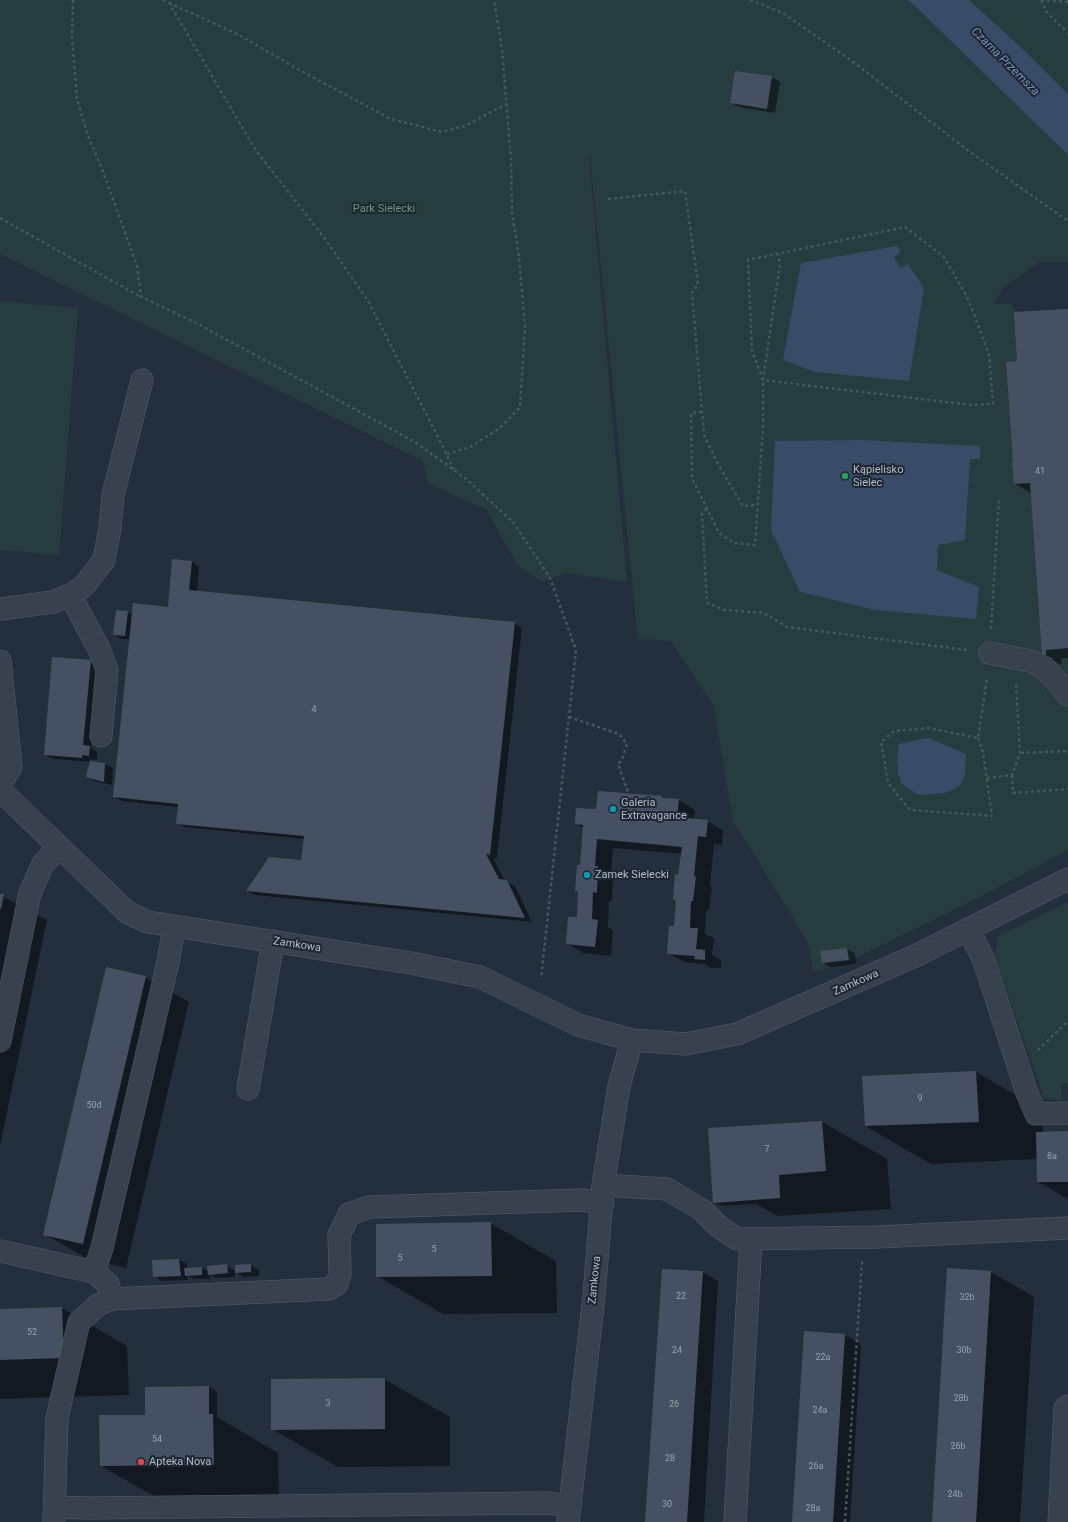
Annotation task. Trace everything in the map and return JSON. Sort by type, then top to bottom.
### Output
[{"type":"street","points":[[0,609],[53,602],[70,595],[83,587],[104,560],[110,528],[113,495],[142,380]]},
{"type":"street","points":[[70,595],[99,649],[106,670],[101,736]]},
{"type":"street","points":[[990,653],[1030,661],[1045,668],[1068,695]]},
{"type":"street","points":[[0,661],[11,767],[0,784]]},
{"type":"street","name":"Zamkowa","points":[[0,790],[128,913],[148,922],[411,963],[480,977],[578,1025],[632,1040],[686,1044],[737,1034],[869,978],[1068,879]]},
{"type":"street","points":[[0,1041],[30,892],[43,864],[59,847]]},
{"type":"street","points":[[94,1272],[102,1248],[168,962],[174,927]]},
{"type":"street","points":[[968,929],[983,958],[1027,1093],[1036,1114],[1068,1113]]},
{"type":"street","points":[[248,1089],[273,941]]},
{"type":"street","name":"Zamkowa","points":[[569,1514],[591,1327],[603,1194],[619,1086],[632,1040]]},
{"type":"street","points":[[569,1514],[546,1503],[98,1508],[54,1514],[57,1418],[79,1322],[98,1305],[112,1299],[329,1289],[337,1284],[340,1274],[339,1235],[349,1214],[370,1207],[582,1200],[603,1194],[667,1189],[702,1210],[718,1226],[737,1240],[863,1237],[1068,1228]]},
{"type":"street","points":[[735,1522],[750,1239]]},
{"type":"street","points":[[0,1251],[94,1272],[108,1284],[112,1299]]},
{"type":"street","points":[[1059,1522],[1065,1408],[1068,1406]]},
{"type":"path","points":[[0,218],[143,298],[140,296],[136,266],[101,166],[88,136],[76,99],[72,36],[73,0]]},
{"type":"path","points":[[163,0],[239,35],[303,72],[391,119],[442,132],[465,126],[506,104]]},
{"type":"path","points":[[447,454],[470,447],[500,428],[520,407],[525,327],[519,257],[512,213],[511,160],[502,49],[494,0]]},
{"type":"path","points":[[750,0],[783,14],[856,64],[970,152],[1068,221]]},
{"type":"path","points":[[1068,2],[1041,0],[1046,13],[1068,33]]},
{"type":"path","points":[[169,3],[255,149],[325,239],[368,301],[455,471]]},
{"type":"path","points":[[608,199],[686,191],[698,284],[692,293],[704,435],[743,506],[757,505]]},
{"type":"path","points":[[905,227],[944,257],[967,297],[989,355],[993,404],[971,405],[763,380],[752,352],[748,260],[905,227]]},
{"type":"path","points":[[702,412],[691,413],[692,478],[719,533],[734,543],[755,545],[762,428],[763,380],[780,264],[778,254]]},
{"type":"path","points":[[140,296],[198,324],[415,442],[465,478],[513,522],[550,578],[576,650],[542,976],[534,1003]]},
{"type":"path","points":[[978,738],[928,728],[894,731],[881,742],[888,783],[910,810],[992,816],[983,752],[978,738],[990,663],[999,498]]},
{"type":"path","points":[[707,508],[702,513],[707,603],[725,610],[764,612],[787,627],[990,653]]},
{"type":"path","points":[[1015,658],[1020,753],[1012,775],[1013,793],[1068,789]]},
{"type":"path","points":[[570,717],[619,734],[628,744],[622,760],[618,764],[628,792]]},
{"type":"path","points":[[1020,753],[1068,752]]},
{"type":"path","points":[[987,778],[1012,775]]},
{"type":"path","points":[[1018,1063],[1028,1060],[1068,1021]]},
{"type":"path","points":[[845,1522],[863,1237]]},
{"type":"green space","name":"Park Sielecki","points":[[0,0],[907,0],[915,6],[1068,155],[1068,262],[1039,262],[1003,287],[994,304],[1012,304],[1014,312],[1068,309],[1068,850],[980,897],[847,962],[813,972],[810,948],[794,919],[733,821],[714,707],[671,641],[638,639],[590,156],[593,153],[589,156],[627,582],[566,573],[541,582],[517,565],[487,510],[429,484],[423,461],[0,254]]},
{"type":"green space","points":[[969,0],[1068,0],[1068,94],[1025,51]]},
{"type":"green space","points":[[0,301],[78,308],[59,555],[0,550]]},
{"type":"green space","points":[[1068,902],[1068,1083],[1061,1083],[1062,1101],[1044,1098],[995,957],[998,936]]},
{"type":"water","name":"Czarna Przemsza","points":[[907,0],[969,0],[1025,51],[1068,94],[1068,155],[915,6]]},
{"type":"water","points":[[897,246],[901,251],[894,258],[901,268],[908,264],[924,288],[909,381],[815,372],[783,360],[801,263]]},
{"type":"water","points":[[861,440],[980,446],[980,459],[970,459],[965,540],[938,545],[937,570],[979,587],[976,619],[875,610],[800,592],[771,530],[775,441]]},
{"type":"water","points":[[929,738],[966,754],[965,775],[960,785],[952,790],[943,793],[924,795],[916,794],[902,784],[898,774],[897,758],[899,744]]},
{"type":"building","points":[[735,71],[772,76],[767,109],[730,103]]},
{"type":"building","points":[[1068,309],[1068,648],[1046,650],[1046,655],[1042,655],[1030,483],[1014,484],[1006,362],[1017,361],[1014,312]]},
{"type":"building","points":[[172,559],[192,561],[189,590],[515,622],[490,855],[486,854],[499,879],[507,880],[525,918],[246,891],[269,857],[301,860],[304,836],[176,824],[178,804],[113,797],[133,603],[168,607]]},
{"type":"building","points":[[116,610],[128,611],[125,636],[113,635]]},
{"type":"building","points":[[52,657],[91,660],[83,745],[90,746],[89,756],[82,755],[82,758],[44,755]]},
{"type":"building","points":[[90,761],[105,763],[104,782],[86,777]]},
{"type":"building","name":"Zamek Sielecki","points":[[598,791],[662,796],[662,798],[679,799],[677,817],[708,820],[706,837],[698,836],[694,876],[696,877],[693,901],[691,901],[690,928],[698,928],[696,949],[705,950],[705,960],[694,959],[695,956],[667,954],[669,926],[674,926],[676,900],[673,900],[675,874],[678,875],[682,847],[597,839],[595,866],[598,866],[597,893],[593,892],[592,919],[598,920],[595,947],[566,944],[568,917],[577,917],[578,891],[575,891],[577,865],[580,865],[583,825],[575,824],[576,808],[596,809]]},
{"type":"building","points":[[0,894],[4,894],[1,909],[0,909]]},
{"type":"building","points":[[847,948],[849,960],[822,963],[820,951]]},
{"type":"building","points":[[106,967],[146,976],[83,1244],[43,1235]]},
{"type":"building","points":[[976,1071],[979,1122],[865,1126],[862,1076]]},
{"type":"building","points":[[822,1121],[826,1171],[779,1175],[780,1198],[713,1203],[708,1128]]},
{"type":"building","points":[[1068,1131],[1068,1182],[1037,1182],[1036,1132]]},
{"type":"building","points":[[491,1222],[492,1276],[376,1277],[376,1224]]},
{"type":"building","points":[[179,1259],[181,1276],[153,1277],[152,1260]]},
{"type":"building","points":[[227,1264],[228,1273],[208,1275],[207,1266]]},
{"type":"building","points":[[251,1264],[251,1272],[235,1273],[235,1265]]},
{"type":"building","points":[[202,1267],[202,1275],[185,1276],[184,1268]]},
{"type":"building","points":[[947,1268],[991,1271],[976,1522],[932,1522]]},
{"type":"building","points":[[662,1269],[703,1271],[687,1522],[645,1522]]},
{"type":"building","points":[[62,1307],[64,1358],[0,1360],[0,1309]]},
{"type":"building","points":[[804,1331],[845,1334],[833,1522],[792,1522]]},
{"type":"building","points":[[385,1378],[385,1429],[271,1430],[271,1379]]},
{"type":"building","points":[[209,1386],[209,1414],[213,1414],[214,1465],[100,1466],[99,1415],[145,1415],[145,1387]]},
{"type":"place","name":"Kąpielisko Sielec","points":[[845,476]]},
{"type":"place","name":"Galeria Extravagance","points":[[613,809]]},
{"type":"place","name":"Zamek Sielecki","points":[[587,875]]},
{"type":"place","name":"Apteka Nova","points":[[141,1462]]}]
